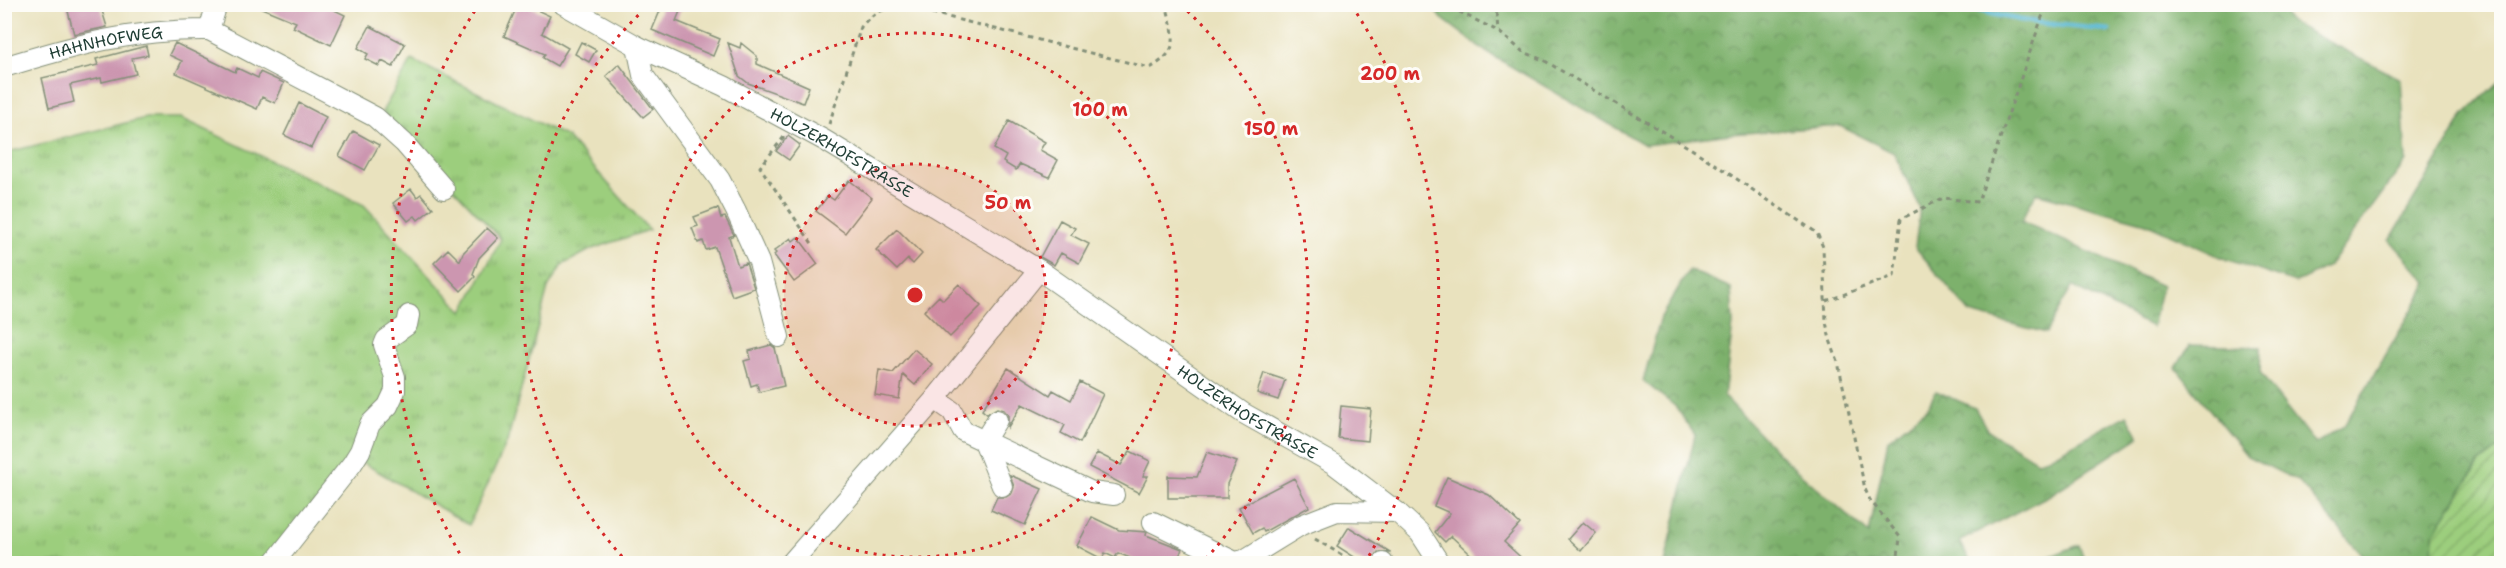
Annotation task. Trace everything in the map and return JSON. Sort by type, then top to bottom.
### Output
[{"type":"street","points":[[209,30],[217,4]]},
{"type":"street","name":"HOLZERHOFSTRASSE","points":[[563,4],[637,46],[724,86],[824,140],[1039,270],[1243,412],[1334,464],[1397,512],[1420,533],[1440,564]]},
{"type":"street","name":"HAHNHOFWEG","points":[[4,67],[129,33],[168,29],[209,30],[375,117],[404,143],[444,189]]},
{"type":"street","points":[[637,46],[643,75],[720,180],[736,211],[759,262],[779,337]]},
{"type":"street","points":[[790,564],[935,399],[1039,270]]},
{"type":"street","points":[[273,564],[352,464],[360,451],[369,424],[392,399],[395,377],[384,345],[386,340],[407,325],[409,315]]},
{"type":"street","points":[[935,399],[952,411],[963,431],[1092,492],[1114,495]]},
{"type":"street","points":[[984,441],[997,420]]},
{"type":"street","points":[[984,441],[1002,486]]},
{"type":"street","points":[[1153,522],[1235,562],[1245,562],[1298,528],[1337,511],[1397,512]]},
{"type":"path","points":[[824,140],[861,27],[871,14],[888,7],[912,8],[1150,68],[1164,60],[1173,49],[1173,32],[1166,4]]},
{"type":"path","points":[[1443,4],[1498,31],[1522,51],[1545,60],[1698,153],[1817,233],[1823,247],[1830,340],[1838,362],[1866,489],[1870,500],[1900,537],[1898,556],[1894,564]]},
{"type":"path","points":[[1497,4],[1498,31]]},
{"type":"path","points":[[1826,301],[1894,276],[1901,219],[1943,198],[1978,202],[2042,17],[2049,4]]},
{"type":"path","points":[[795,124],[760,167],[813,245]]},
{"type":"path","points":[[1298,528],[1357,564]]},
{"type":"green space","points":[[1430,5],[2279,5],[2290,22],[2401,79],[2406,161],[2329,266],[2295,283],[2220,257],[2146,223],[2036,193],[2021,221],[2162,286],[2152,327],[2072,286],[2046,333],[1970,313],[1915,247],[1920,208],[1894,153],[1840,126],[1730,134],[1645,145],[1488,53],[1440,17]]},
{"type":"green space","points":[[412,60],[567,137],[649,230],[592,249],[562,265],[548,288],[507,442],[469,525],[362,462],[283,563],[5,563],[4,153],[146,118],[181,118],[364,205],[463,312],[501,239],[382,112]]},
{"type":"green space","points":[[2501,79],[2502,161],[2498,173],[2502,179],[2501,447],[2479,463],[2434,533],[2433,563],[2369,563],[2298,481],[2247,456],[2176,368],[2190,345],[2261,347],[2260,373],[2315,444],[2344,426],[2428,283],[2390,240],[2465,114]]},
{"type":"green space","points":[[1689,270],[1731,288],[1733,324],[1724,396],[1786,461],[1869,534],[1888,440],[1927,408],[1936,391],[1975,408],[1988,431],[2037,461],[2048,458],[2127,415],[2139,437],[2050,495],[1960,541],[1971,563],[1665,563],[1695,435],[1676,407],[1643,381],[1661,317]]},
{"type":"green space","points":[[2501,447],[2501,563],[2433,563],[2434,533],[2480,463]]},
{"type":"green space","points":[[2079,545],[2085,563],[2033,563]]},
{"type":"building","points":[[66,4],[100,4],[107,27],[74,34]]},
{"type":"building","points":[[252,4],[322,4],[345,15],[331,45],[293,27],[296,22]]},
{"type":"building","points":[[518,4],[524,4],[550,16],[542,33],[568,48],[557,66],[543,58],[545,54],[504,36]]},
{"type":"building","points":[[663,4],[683,4],[676,21],[720,39],[713,56],[652,30]]},
{"type":"building","points":[[370,26],[405,44],[393,67],[382,61],[379,66],[365,59],[368,54],[358,48]]},
{"type":"building","points":[[581,42],[596,50],[589,62],[575,54]]},
{"type":"building","points":[[175,43],[235,72],[237,68],[258,78],[260,72],[284,83],[275,103],[262,97],[257,109],[176,73],[182,61],[169,55]]},
{"type":"building","points":[[728,43],[740,48],[741,43],[757,56],[757,64],[809,87],[803,103],[748,83],[739,76]]},
{"type":"building","points":[[146,46],[148,55],[132,58],[136,74],[102,82],[101,78],[70,85],[74,102],[49,108],[42,78],[98,65],[96,59]]},
{"type":"building","points":[[619,64],[653,109],[643,117],[606,76]]},
{"type":"building","points":[[299,103],[326,117],[311,148],[284,135]]},
{"type":"building","points":[[1009,121],[1045,142],[1040,150],[1058,160],[1049,177],[1020,164],[1016,170],[1003,162],[1006,156],[994,149]]},
{"type":"building","points":[[353,131],[379,145],[365,170],[339,156]]},
{"type":"building","points":[[788,136],[800,145],[789,160],[776,151]]},
{"type":"building","points":[[849,180],[872,198],[845,233],[816,211],[828,196],[834,200]]},
{"type":"building","points":[[411,189],[417,197],[421,194],[433,208],[418,220],[415,216],[408,221],[393,203]]},
{"type":"building","points":[[718,208],[721,218],[725,217],[734,235],[729,237],[738,266],[746,263],[754,288],[732,296],[715,247],[706,250],[703,241],[698,243],[692,228],[698,226],[694,217]]},
{"type":"building","points":[[1060,220],[1075,228],[1071,235],[1089,244],[1079,263],[1061,253],[1054,265],[1040,257]]},
{"type":"building","points":[[487,228],[498,238],[479,258],[473,274],[475,277],[461,291],[434,263],[448,249],[460,261],[463,253]]},
{"type":"building","points":[[897,229],[922,254],[913,264],[908,259],[897,270],[876,250]]},
{"type":"building","points":[[798,237],[818,264],[794,282],[774,255],[776,253],[774,251],[791,238],[793,241]]},
{"type":"building","points":[[959,284],[981,306],[950,337],[924,311],[939,296],[943,300]]},
{"type":"building","points":[[771,345],[775,348],[784,386],[759,392],[757,384],[751,386],[744,361],[751,359],[749,351]]},
{"type":"building","points":[[914,349],[932,364],[915,385],[903,375],[899,399],[875,395],[879,370],[893,373]]},
{"type":"building","points":[[1008,368],[1050,395],[1053,390],[1071,400],[1080,382],[1103,394],[1080,443],[1061,433],[1065,425],[1022,404],[1008,427],[1008,415],[1004,410],[997,408],[987,414],[982,410]]},
{"type":"building","points":[[1264,373],[1285,380],[1278,400],[1257,393]]},
{"type":"building","points":[[1341,406],[1371,409],[1368,441],[1338,438]]},
{"type":"building","points":[[1130,451],[1150,461],[1143,476],[1148,476],[1139,493],[1089,467],[1097,453],[1121,465]]},
{"type":"building","points":[[1207,452],[1237,462],[1227,484],[1227,498],[1168,498],[1168,476],[1197,477]]},
{"type":"building","points":[[1010,475],[1042,489],[1025,525],[991,510],[997,497],[1006,497],[1012,493],[1014,487]]},
{"type":"building","points":[[1447,477],[1489,495],[1520,524],[1504,542],[1528,564],[1481,564],[1451,536],[1445,542],[1435,532],[1450,513],[1434,506]]},
{"type":"building","points":[[1294,478],[1309,507],[1264,532],[1262,528],[1253,533],[1239,507]]},
{"type":"building","points":[[1092,517],[1119,530],[1147,532],[1146,535],[1182,549],[1176,564],[1144,564],[1118,553],[1115,558],[1105,553],[1102,559],[1077,546]]},
{"type":"building","points":[[1583,522],[1596,533],[1581,551],[1568,539]]},
{"type":"building","points":[[1349,527],[1390,553],[1378,552],[1371,564],[1365,564],[1337,546]]},
{"type":"waterway","points":[[1960,4],[2015,19],[2109,30]]}]
